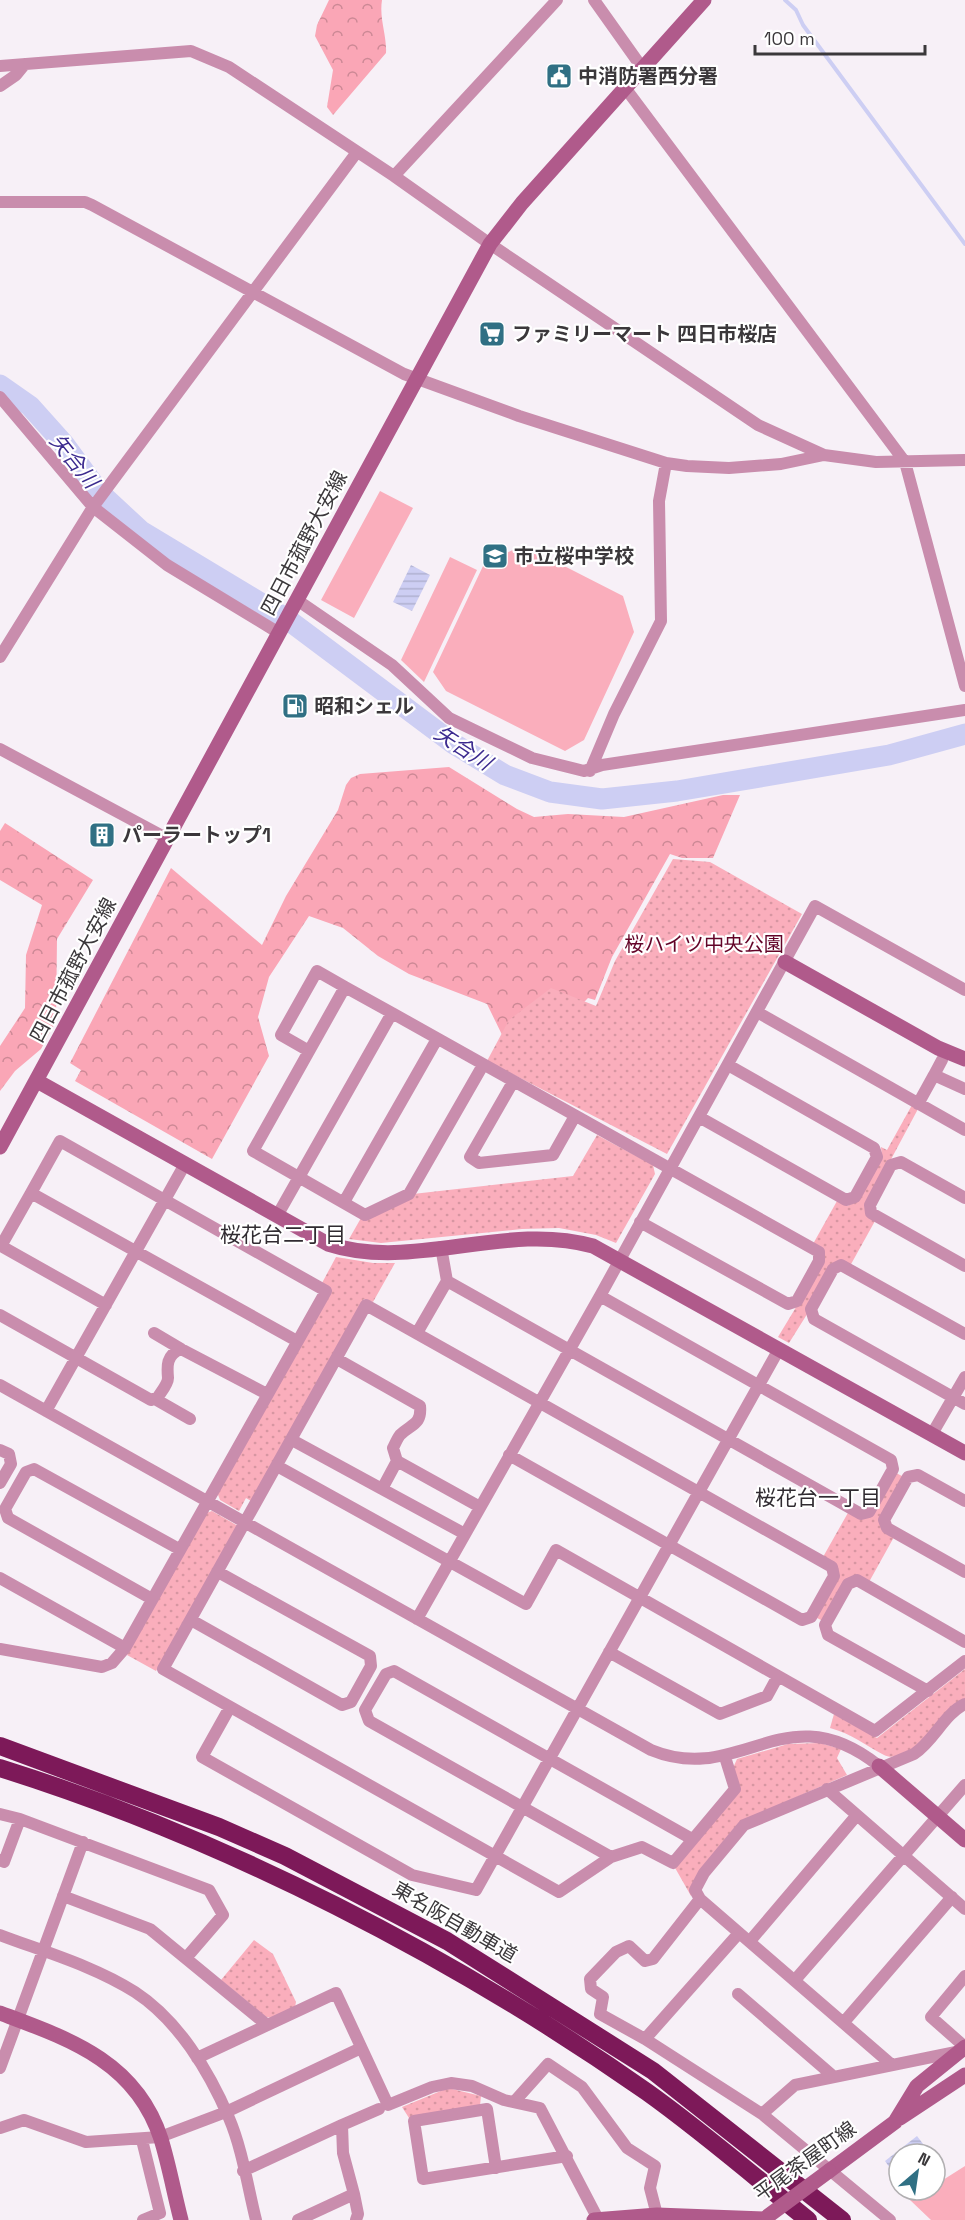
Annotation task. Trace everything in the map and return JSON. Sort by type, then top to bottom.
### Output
[{"type":"highway","name":"東名阪自動車道","points":[[0,1746],[219,1827],[305,1866],[447,1941],[653,2071],[842,2220]]},
{"type":"highway","points":[[0,1768],[217,1850],[345,1911],[437,1961],[507,2002],[649,2094],[808,2220]]},
{"type":"main road","name":"四日市菰野大安線","points":[[0,1147],[490,244],[522,202],[704,0]]},
{"type":"main road","points":[[785,962],[938,1048],[965,1059]]},
{"type":"main road","points":[[37,1081],[328,1244],[356,1251],[384,1253],[508,1240],[559,1239],[593,1246],[965,1453]]},
{"type":"main road","points":[[879,1766],[965,1840]]},
{"type":"main road","points":[[0,2013],[69,2039],[110,2065],[131,2087],[160,2137],[181,2220]]},
{"type":"main road","name":"平尾茶屋町線","points":[[596,2220],[656,2217],[765,2219],[895,2122],[916,2086],[962,2049]]},
{"type":"main road","points":[[895,2122],[965,2075]]},
{"type":"street","points":[[394,176],[557,0]]},
{"type":"street","points":[[594,0],[643,69]]},
{"type":"street","points":[[0,66],[191,51],[229,67],[394,176],[490,244],[758,425],[824,455],[876,462],[965,460]]},
{"type":"street","points":[[0,87],[16,75],[25,64]]},
{"type":"street","points":[[626,89],[905,462],[965,687]]},
{"type":"street","points":[[0,657],[93,507],[357,152]]},
{"type":"street","points":[[0,202],[85,202],[415,379],[666,464],[729,468],[807,461],[824,455]]},
{"type":"street","points":[[0,397],[93,507],[167,565],[279,633]]},
{"type":"street","points":[[590,771],[661,621],[659,501],[666,464]]},
{"type":"street","points":[[296,602],[392,665],[449,718],[532,758],[590,771],[602,765],[965,710]]},
{"type":"street","points":[[0,749],[168,839]]},
{"type":"street","points":[[417,1619],[600,1296],[815,906],[965,990]]},
{"type":"street","points":[[309,1051],[281,1035],[317,971],[819,1252],[819,1261],[797,1301],[788,1304],[640,1222]]},
{"type":"street","points":[[345,987],[254,1151],[365,1215],[409,1194],[483,1065]]},
{"type":"street","points":[[758,1012],[965,1130]]},
{"type":"street","points":[[277,1216],[392,1013]]},
{"type":"street","points":[[344,1202],[437,1039]]},
{"type":"street","points":[[918,1104],[942,1060]]},
{"type":"street","points":[[699,1117],[846,1200],[855,1197],[877,1157],[874,1148],[728,1065]]},
{"type":"street","points":[[933,1075],[965,1089]]},
{"type":"street","points":[[513,1082],[470,1157],[479,1163],[553,1155],[575,1116]]},
{"type":"street","points":[[0,1649],[102,1667],[112,1663],[126,1648],[206,1501],[326,1291],[60,1141],[1,1246],[106,1305]]},
{"type":"street","points":[[965,1198],[901,1162],[891,1165],[870,1205],[872,1214],[965,1266]]},
{"type":"street","points":[[46,1411],[185,1164]]},
{"type":"street","points":[[31,1193],[297,1341]]},
{"type":"street","points":[[417,1333],[447,1281],[441,1247]]},
{"type":"street","points":[[965,1334],[841,1265],[833,1269],[811,1309],[814,1319],[965,1404]]},
{"type":"street","points":[[447,1281],[861,1514],[869,1512],[893,1469],[891,1460],[600,1296]]},
{"type":"street","points":[[509,1455],[802,1620],[811,1617],[834,1576],[832,1567],[366,1305],[163,1669],[560,1892],[611,1857],[642,1847],[673,1863],[735,1789],[725,1757]]},
{"type":"street","points":[[0,1315],[151,1400],[155,1399],[190,1419]]},
{"type":"street","points":[[154,1334],[267,1394]]},
{"type":"street","points":[[155,1399],[168,1381],[165,1369],[174,1353],[181,1349]]},
{"type":"street","points":[[230,1707],[202,1757],[412,1875],[476,1890],[779,1349]]},
{"type":"street","points":[[337,1359],[420,1406],[421,1416],[416,1425],[400,1435],[393,1448],[397,1461],[480,1507]]},
{"type":"street","points":[[932,1434],[965,1377]]},
{"type":"street","points":[[0,1385],[661,1754],[685,1760],[725,1757],[773,1739],[817,1736],[847,1744],[879,1766]]},
{"type":"street","points":[[292,1440],[465,1534]]},
{"type":"street","points":[[0,1450],[9,1454],[11,1464],[0,1483]]},
{"type":"street","points":[[382,1489],[397,1461]]},
{"type":"street","points":[[11,1464],[26,1472]]},
{"type":"street","points":[[277,1466],[526,1604],[556,1550],[875,1731],[965,1661]]},
{"type":"street","points":[[152,1599],[8,1518],[2,1508],[26,1472],[34,1469],[179,1550]]},
{"type":"street","points":[[965,1501],[918,1475],[908,1477],[884,1520],[887,1528],[965,1572]]},
{"type":"street","points":[[191,1620],[342,1705],[351,1702],[371,1666],[370,1656],[218,1572]]},
{"type":"street","points":[[0,1578],[126,1648]]},
{"type":"street","points":[[928,1691],[828,1635],[825,1625],[848,1584],[856,1580],[965,1642]]},
{"type":"street","points":[[609,1652],[720,1714],[767,1696],[778,1676]]},
{"type":"street","points":[[371,1666],[386,1674]]},
{"type":"street","points":[[365,1710],[386,1674],[394,1671],[692,1839]]},
{"type":"street","points":[[351,1702],[365,1710],[369,1721],[611,1857]]},
{"type":"street","points":[[892,2065],[700,1899],[695,1890],[704,1873],[744,1825],[879,1766],[914,1754],[925,1746],[957,1708],[965,1704]]},
{"type":"street","points":[[795,1980],[965,1785]]},
{"type":"street","points":[[827,1790],[965,1909]]},
{"type":"street","points":[[0,1814],[20,1819],[209,1890],[223,1915],[186,1958]]},
{"type":"street","points":[[750,1941],[857,1815]]},
{"type":"street","points":[[0,1860],[4,1862],[20,1819]]},
{"type":"street","points":[[0,2068],[83,1842]]},
{"type":"street","points":[[63,1896],[150,1929],[267,2025]]},
{"type":"street","points":[[844,2022],[952,1897]]},
{"type":"street","points":[[700,1899],[653,1959],[645,1961],[629,1946],[616,1952],[590,1979],[591,1989],[603,1997],[600,2014],[645,2039],[762,2114],[890,2220]]},
{"type":"street","points":[[645,2039],[739,1933]]},
{"type":"street","points":[[0,1935],[85,1967],[135,1992],[178,2030],[197,2058],[226,2112],[256,2220]]},
{"type":"street","points":[[962,2049],[931,2017],[965,1976]]},
{"type":"street","points":[[197,2058],[336,1993],[388,2104],[432,2087],[451,2083],[472,2086],[514,2102],[540,2108],[567,2156],[596,2220]]},
{"type":"street","points":[[738,1994],[833,2076]]},
{"type":"street","points":[[0,2128],[24,2120],[86,2142],[160,2137],[226,2112],[361,2048]]},
{"type":"street","points":[[762,2114],[795,2085],[962,2049]]},
{"type":"street","points":[[514,2102],[549,2064],[574,2079],[582,2086],[627,2148],[655,2166],[650,2188],[656,2217]]},
{"type":"street","points":[[243,2171],[379,2109]]},
{"type":"street","points":[[496,2168],[488,2109],[414,2121],[423,2179],[496,2168],[567,2156]]},
{"type":"street","points":[[342,2125],[343,2153],[358,2214],[356,2220]]},
{"type":"street","points":[[142,2140],[160,2213],[143,2220]]},
{"type":"street","points":[[298,2220],[354,2194]]},
{"type":"green space","points":[[329,0],[382,0],[386,46],[386,53],[333,115],[327,107],[333,70],[315,36],[317,25]]},
{"type":"green space","points":[[380,491],[413,508],[354,618],[321,600]]},
{"type":"green space","points":[[523,545],[623,596],[634,632],[584,740],[565,751],[446,691],[433,672],[484,564]]},
{"type":"green space","points":[[450,557],[477,570],[424,682],[401,660]]},
{"type":"green space","points":[[449,767],[534,817],[568,814],[624,817],[723,795],[740,795],[713,858],[682,858],[670,854],[612,957],[595,1000],[588,998],[556,1031],[507,1045],[487,1004],[409,974],[378,956],[343,928],[309,916],[269,977],[258,1017],[269,1056],[212,1159],[75,1081],[81,1070],[70,1063],[171,868],[262,945],[286,896],[338,810],[346,785],[351,778],[360,774]]},
{"type":"green space","points":[[5,823],[93,880],[57,939],[56,1021],[41,1049],[15,1071],[0,1091],[0,1046],[25,1008],[26,955],[42,905],[0,880],[0,831]]},
{"type":"green space","name":"桜ハイツ中央公園","points":[[673,859],[710,862],[802,914],[667,1154],[487,1061],[509,1020],[551,988],[596,1006],[615,961]]},
{"type":"green space","points":[[912,1105],[918,1109],[866,1206],[875,1221],[850,1266],[841,1260],[789,1343],[778,1337],[824,1261],[813,1244],[837,1201],[847,1206],[856,1202],[882,1157],[881,1147],[887,1150]]},
{"type":"green space","points":[[597,1135],[653,1165],[655,1174],[616,1243],[596,1235],[559,1228],[522,1229],[381,1243],[349,1239],[361,1218],[413,1194],[573,1176]]},
{"type":"green space","points":[[336,1257],[373,1263],[395,1263],[373,1302],[364,1299],[251,1501],[246,1498],[239,1511],[220,1500],[217,1492],[331,1289],[322,1283]]},
{"type":"green space","points":[[896,1473],[904,1477],[880,1521],[894,1537],[869,1582],[857,1576],[823,1621],[815,1617],[839,1575],[823,1557],[849,1511],[862,1519]]},
{"type":"green space","points":[[212,1511],[238,1526],[156,1671],[127,1655],[206,1513]]},
{"type":"green space","points":[[965,1669],[965,1700],[928,1737],[904,1753],[893,1757],[884,1755],[830,1728],[834,1714],[877,1738]]},
{"type":"green space","points":[[820,1743],[841,1749],[837,1758],[847,1775],[740,1822],[694,1881],[691,1896],[674,1866],[740,1790],[733,1768],[737,1759],[788,1744]]},
{"type":"green space","points":[[254,1940],[273,1954],[296,2002],[295,2007],[271,2018],[266,2017],[221,1980]]},
{"type":"green space","points":[[448,2088],[481,2096],[480,2106],[409,2118],[402,2107]]},
{"type":"green space","points":[[965,2166],[965,2220],[931,2220],[912,2202],[947,2202],[947,2177]]},
{"type":"water","points":[[411,565],[430,575],[412,611],[393,602]]},
{"type":"water","points":[[917,2136],[922,2142],[909,2142]]},
{"type":"waterway","points":[[785,0],[796,10],[803,25],[965,244]]},
{"type":"waterway","name":"矢合川","points":[[0,385],[30,406],[64,444],[100,493],[141,531],[287,619],[454,744],[505,775],[550,792],[602,799],[677,791],[889,755],[965,734]]},
{"type":"place","name":"中消防署西分署","points":[[559,76]]},
{"type":"place","name":"ファミリーマート 四日市桜店","points":[[492,334]]},
{"type":"place","name":"市立桜中学校","points":[[495,556]]},
{"type":"place","name":"昭和シェル","points":[[295,706]]},
{"type":"place","name":"パーラートップ1","points":[[102,835]]},
{"type":"district","name":"桜花台二丁目","points":[[283,1235]]},
{"type":"district","name":"桜花台一丁目","points":[[818,1498]]}]
